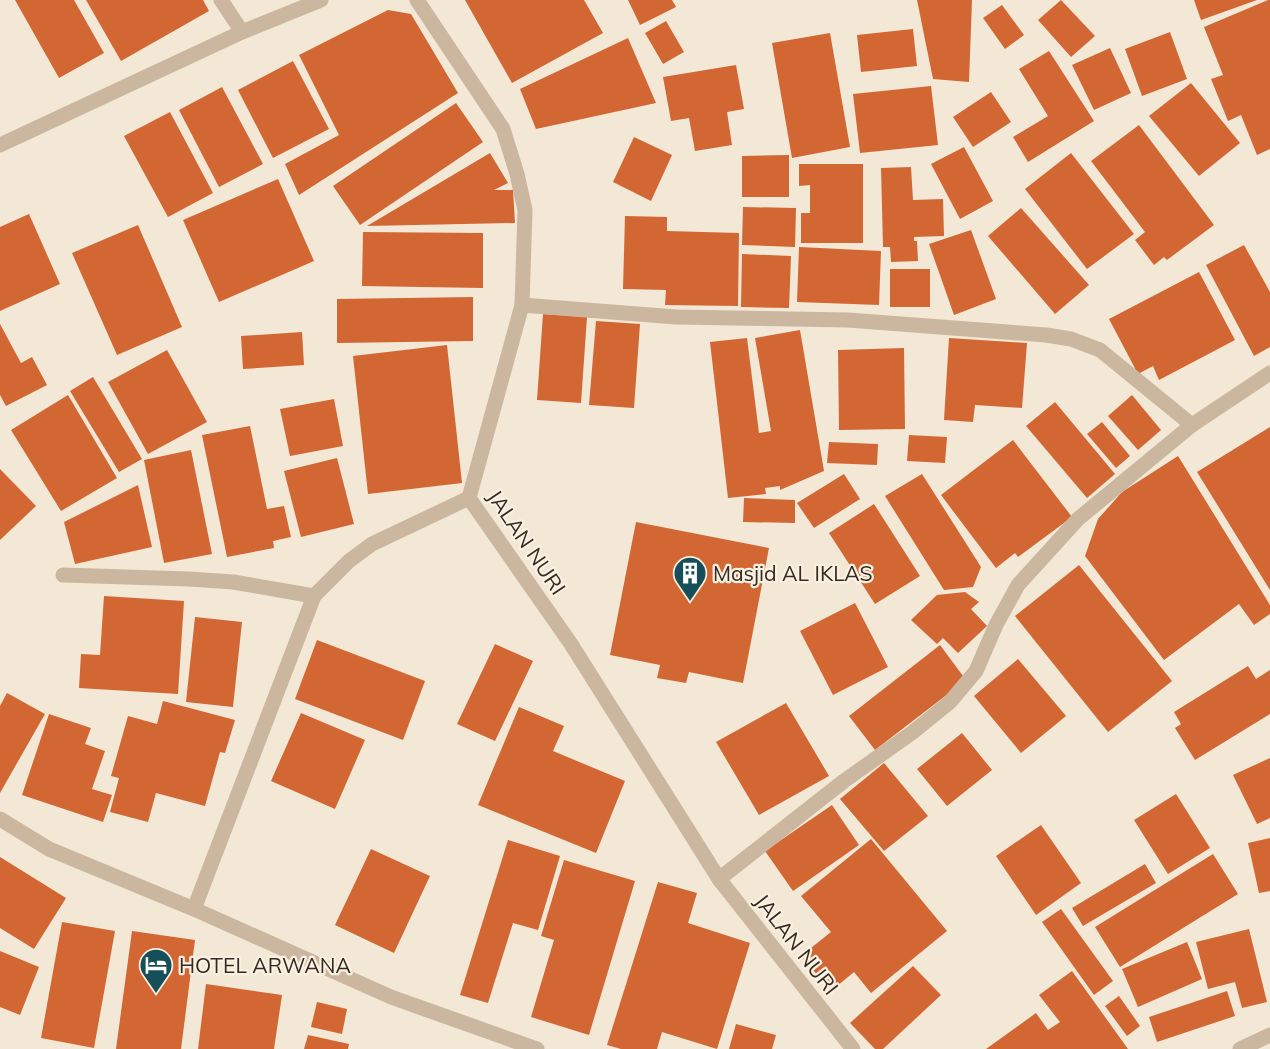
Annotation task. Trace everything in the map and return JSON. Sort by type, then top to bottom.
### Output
[{"type":"street","points":[[221,0],[242,32]]},
{"type":"street","points":[[0,146],[242,32],[321,0]]},
{"type":"street","name":"JALAN NURI","points":[[417,0],[503,129],[518,174],[525,210],[522,305],[469,498],[571,644],[719,879],[853,1049]]},
{"type":"street","points":[[522,305],[676,317],[848,320],[1046,335],[1071,339],[1100,350],[1192,425]]},
{"type":"street","points":[[719,879],[844,781],[914,732],[950,702],[976,671],[996,625],[1018,585],[1078,519],[1192,425],[1270,373]]},
{"type":"street","points":[[194,909],[314,596],[349,561],[372,544],[469,498]]},
{"type":"street","points":[[63,575],[234,582],[314,596]]},
{"type":"street","points":[[0,819],[49,849],[194,909],[391,998],[537,1049]]},
{"type":"street","points":[[1240,1049],[1270,1035]]},
{"type":"building","points":[[15,0],[74,0],[104,53],[59,78]]},
{"type":"building","points":[[86,0],[203,0],[209,11],[121,61]]},
{"type":"building","points":[[465,0],[584,0],[603,33],[512,83]]},
{"type":"building","points":[[628,0],[672,0],[676,7],[640,25]]},
{"type":"building","points":[[917,0],[972,0],[969,82],[933,79]]},
{"type":"building","points":[[1061,0],[1095,36],[1071,57],[1038,20]]},
{"type":"building","points":[[1194,0],[1257,0],[1201,20]]},
{"type":"building","points":[[1270,0],[1270,149],[1257,155],[1241,115],[1228,121],[1211,79],[1223,75],[1204,27]]},
{"type":"building","points":[[1002,5],[1024,35],[1005,49],[983,18]]},
{"type":"building","points":[[388,10],[411,14],[458,93],[299,195],[285,164],[339,135],[299,55]]},
{"type":"building","points":[[666,21],[684,52],[663,64],[645,33]]},
{"type":"building","points":[[913,29],[917,66],[861,72],[857,35]]},
{"type":"building","points":[[1170,32],[1187,79],[1142,96],[1125,49]]},
{"type":"building","points":[[830,33],[850,147],[792,158],[772,43]]},
{"type":"building","points":[[628,38],[656,103],[536,129],[520,89]]},
{"type":"building","points":[[1110,48],[1131,93],[1094,110],[1072,65]]},
{"type":"building","points":[[1049,51],[1094,121],[1028,162],[1013,137],[1048,116],[1019,69]]},
{"type":"building","points":[[293,61],[329,129],[273,158],[238,90]]},
{"type":"building","points":[[736,65],[744,109],[727,112],[732,145],[695,151],[689,118],[671,121],[663,77]]},
{"type":"building","points":[[1191,83],[1240,143],[1199,176],[1149,116]]},
{"type":"building","points":[[931,86],[938,145],[860,153],[853,94]]},
{"type":"building","points":[[222,87],[263,164],[219,187],[179,110]]},
{"type":"building","points":[[991,92],[1011,122],[973,147],[953,117]]},
{"type":"building","points":[[456,103],[483,142],[360,225],[333,186]]},
{"type":"building","points":[[170,112],[213,193],[168,217],[124,136]]},
{"type":"building","points":[[1139,125],[1214,225],[1167,260],[1164,257],[1154,265],[1135,240],[1145,232],[1091,161]]},
{"type":"building","points":[[634,137],[672,155],[651,201],[613,182]]},
{"type":"building","points":[[964,147],[993,201],[960,219],[931,164]]},
{"type":"building","points":[[490,153],[508,183],[494,190],[513,190],[515,223],[367,226]]},
{"type":"building","points":[[1071,153],[1134,234],[1087,269],[1025,189]]},
{"type":"building","points":[[789,155],[789,197],[742,197],[742,156]]},
{"type":"building","points":[[799,164],[863,164],[863,243],[801,243],[801,213],[810,213],[810,185],[799,186]]},
{"type":"building","points":[[911,167],[913,200],[943,199],[944,236],[914,237],[914,241],[917,241],[918,261],[891,262],[890,247],[883,247],[881,168]]},
{"type":"building","points":[[278,179],[314,261],[219,302],[183,220]]},
{"type":"building","points":[[743,207],[796,208],[795,247],[742,245]]},
{"type":"building","points":[[1021,208],[1089,285],[1055,314],[988,236]]},
{"type":"building","points":[[29,214],[60,284],[0,311],[0,227]]},
{"type":"building","points":[[625,216],[667,217],[667,231],[739,233],[738,306],[665,305],[666,290],[623,289]]},
{"type":"building","points":[[138,225],[182,327],[117,355],[72,253]]},
{"type":"building","points":[[971,230],[996,299],[954,315],[929,244]]},
{"type":"building","points":[[363,232],[483,233],[483,288],[362,286]]},
{"type":"building","points":[[1244,245],[1270,292],[1270,347],[1254,356],[1206,265]]},
{"type":"building","points":[[799,247],[881,251],[879,305],[797,302]]},
{"type":"building","points":[[742,254],[791,256],[789,308],[741,307]]},
{"type":"building","points":[[890,269],[930,269],[930,307],[890,307]]},
{"type":"building","points":[[1199,272],[1235,340],[1159,380],[1153,366],[1138,374],[1109,319]]},
{"type":"building","points":[[473,297],[473,341],[337,343],[337,299]]},
{"type":"building","points":[[543,314],[587,317],[581,403],[537,400]]},
{"type":"building","points":[[596,321],[640,324],[634,408],[589,405]]},
{"type":"building","points":[[0,324],[21,363],[32,357],[47,385],[6,406],[0,395]]},
{"type":"building","points":[[800,330],[824,471],[780,490],[780,486],[765,488],[766,494],[728,498],[710,342],[747,338],[759,433],[771,431],[755,338]]},
{"type":"building","points":[[302,332],[304,365],[243,369],[241,336]]},
{"type":"building","points":[[949,338],[1027,343],[1022,408],[975,405],[973,422],[944,420]]},
{"type":"building","points":[[447,345],[462,483],[368,494],[353,356]]},
{"type":"building","points":[[904,348],[905,429],[839,430],[838,350]]},
{"type":"building","points":[[167,350],[207,422],[148,454],[108,382]]},
{"type":"building","points":[[93,377],[142,459],[119,472],[70,391]]},
{"type":"building","points":[[68,395],[117,478],[61,511],[11,430]]},
{"type":"building","points":[[1132,395],[1161,430],[1138,450],[1108,416]]},
{"type":"building","points":[[334,399],[343,446],[290,456],[280,409]]},
{"type":"building","points":[[1055,402],[1115,474],[1087,498],[1026,426]]},
{"type":"building","points":[[1102,422],[1130,456],[1116,468],[1087,434]]},
{"type":"building","points":[[250,426],[267,509],[284,506],[291,537],[273,541],[274,548],[227,557],[202,435]]},
{"type":"building","points":[[1270,427],[1270,590],[1197,472]]},
{"type":"building","points":[[909,435],[947,437],[945,463],[907,461]]},
{"type":"building","points":[[1013,440],[1072,517],[1018,557],[1015,553],[996,568],[941,495]]},
{"type":"building","points":[[829,442],[878,444],[877,465],[827,463]]},
{"type":"building","points":[[191,450],[212,554],[164,563],[144,460]]},
{"type":"building","points":[[1178,456],[1270,605],[1270,614],[1254,625],[1239,604],[1164,660],[1085,556],[1098,519],[1122,492]]},
{"type":"building","points":[[337,458],[354,524],[301,537],[284,471]]},
{"type":"building","points":[[0,469],[36,506],[0,540]]},
{"type":"building","points":[[844,474],[860,499],[814,528],[797,503]]},
{"type":"building","points":[[922,474],[981,567],[973,587],[944,590],[885,496]]},
{"type":"building","points":[[138,485],[152,547],[75,564],[64,522]]},
{"type":"building","points":[[744,498],[795,500],[795,523],[743,522]]},
{"type":"building","points":[[874,504],[920,576],[875,604],[829,533]]},
{"type":"building","name":"Masjid AL IKLAS","points":[[636,522],[769,548],[743,683],[689,672],[686,683],[657,678],[660,665],[610,655]]},
{"type":"building","points":[[1079,565],[1172,681],[1108,732],[1015,616]]},
{"type":"building","points":[[965,592],[979,602],[971,609],[987,626],[958,653],[943,638],[937,644],[911,620],[937,595]]},
{"type":"building","points":[[104,596],[184,601],[178,694],[79,688],[81,654],[100,655]]},
{"type":"building","points":[[855,603],[888,667],[833,695],[800,631]]},
{"type":"building","points":[[195,617],[242,622],[233,707],[186,702]]},
{"type":"building","points":[[317,640],[425,681],[403,740],[295,699]]},
{"type":"building","points":[[495,644],[533,661],[495,741],[457,724]]},
{"type":"building","points":[[940,645],[966,680],[875,750],[849,716]]},
{"type":"building","points":[[1018,659],[1066,716],[1021,753],[974,696]]},
{"type":"building","points":[[1248,666],[1256,679],[1270,670],[1270,714],[1195,760],[1175,728],[1181,724],[1174,712]]},
{"type":"building","points":[[7,693],[45,714],[0,793],[0,706]]},
{"type":"building","points":[[163,701],[235,720],[225,753],[220,752],[205,806],[156,793],[148,822],[110,812],[119,778],[111,776],[128,716],[157,724]]},
{"type":"building","points":[[786,703],[829,776],[759,815],[716,742]]},
{"type":"building","points":[[519,707],[564,726],[553,751],[625,781],[596,853],[478,805]]},
{"type":"building","points":[[301,713],[365,740],[335,809],[271,781]]},
{"type":"building","points":[[49,714],[91,728],[85,744],[105,751],[92,789],[112,795],[103,822],[22,795]]},
{"type":"building","points":[[962,733],[992,770],[947,806],[917,769]]},
{"type":"building","points":[[1270,758],[1270,818],[1257,824],[1233,775]]},
{"type":"building","points":[[884,763],[928,816],[884,851],[840,799]]},
{"type":"building","points":[[1176,794],[1210,848],[1168,874],[1134,820]]},
{"type":"building","points":[[832,805],[859,845],[793,891],[765,851]]},
{"type":"building","points":[[1041,825],[1081,883],[1036,915],[996,856]]},
{"type":"building","points":[[1270,838],[1270,891],[1259,893],[1248,843]]},
{"type":"building","points":[[871,839],[947,931],[871,993],[854,972],[831,991],[801,956],[831,932],[801,896]]},
{"type":"building","points":[[508,840],[560,856],[538,930],[513,923],[488,1003],[460,995]]},
{"type":"building","points":[[371,849],[430,876],[394,953],[335,925]]},
{"type":"building","points":[[1213,854],[1238,894],[1120,967],[1095,927]]},
{"type":"building","points":[[0,857],[66,898],[34,949],[0,928]]},
{"type":"building","points":[[564,860],[635,881],[589,1035],[531,1017],[554,940],[541,936]]},
{"type":"building","points":[[1145,864],[1156,883],[1083,926],[1072,908]]},
{"type":"building","points":[[658,882],[697,893],[688,923],[750,943],[717,1049],[662,1032],[657,1049],[621,1049],[607,1045]]},
{"type":"building","points":[[1061,909],[1113,981],[1094,995],[1042,922]]},
{"type":"building","points":[[62,922],[115,931],[94,1048],[41,1038]]},
{"type":"building","points":[[1249,929],[1267,1002],[1242,1008],[1235,982],[1208,989],[1196,942]]},
{"type":"building","name":"HOTEL ARWANA","points":[[132,931],[195,940],[181,1049],[116,1049]]},
{"type":"building","points":[[1187,942],[1202,979],[1138,1007],[1122,969]]},
{"type":"building","points":[[0,951],[39,967],[20,1015],[0,1007]]},
{"type":"building","points":[[913,966],[941,995],[883,1049],[875,1049],[850,1023]]},
{"type":"building","points":[[1072,971],[1128,1049],[986,1049],[1036,1013],[1048,1030],[1060,1022],[1039,995]]},
{"type":"building","points":[[206,984],[282,995],[274,1049],[198,1049]]},
{"type":"building","points":[[1227,991],[1235,1016],[1157,1042],[1149,1017]]},
{"type":"building","points":[[1119,996],[1140,1026],[1127,1036],[1105,1006]]},
{"type":"building","points":[[317,1002],[347,1009],[342,1034],[311,1027]]},
{"type":"building","points":[[736,1024],[776,1035],[772,1049],[729,1049]]},
{"type":"building","points":[[308,1035],[349,1044],[348,1049],[304,1049]]},
{"type":"place","name":"Masjid AL IKLAS","points":[[690,602]]},
{"type":"place","name":"HOTEL ARWANA","points":[[156,994]]}]
